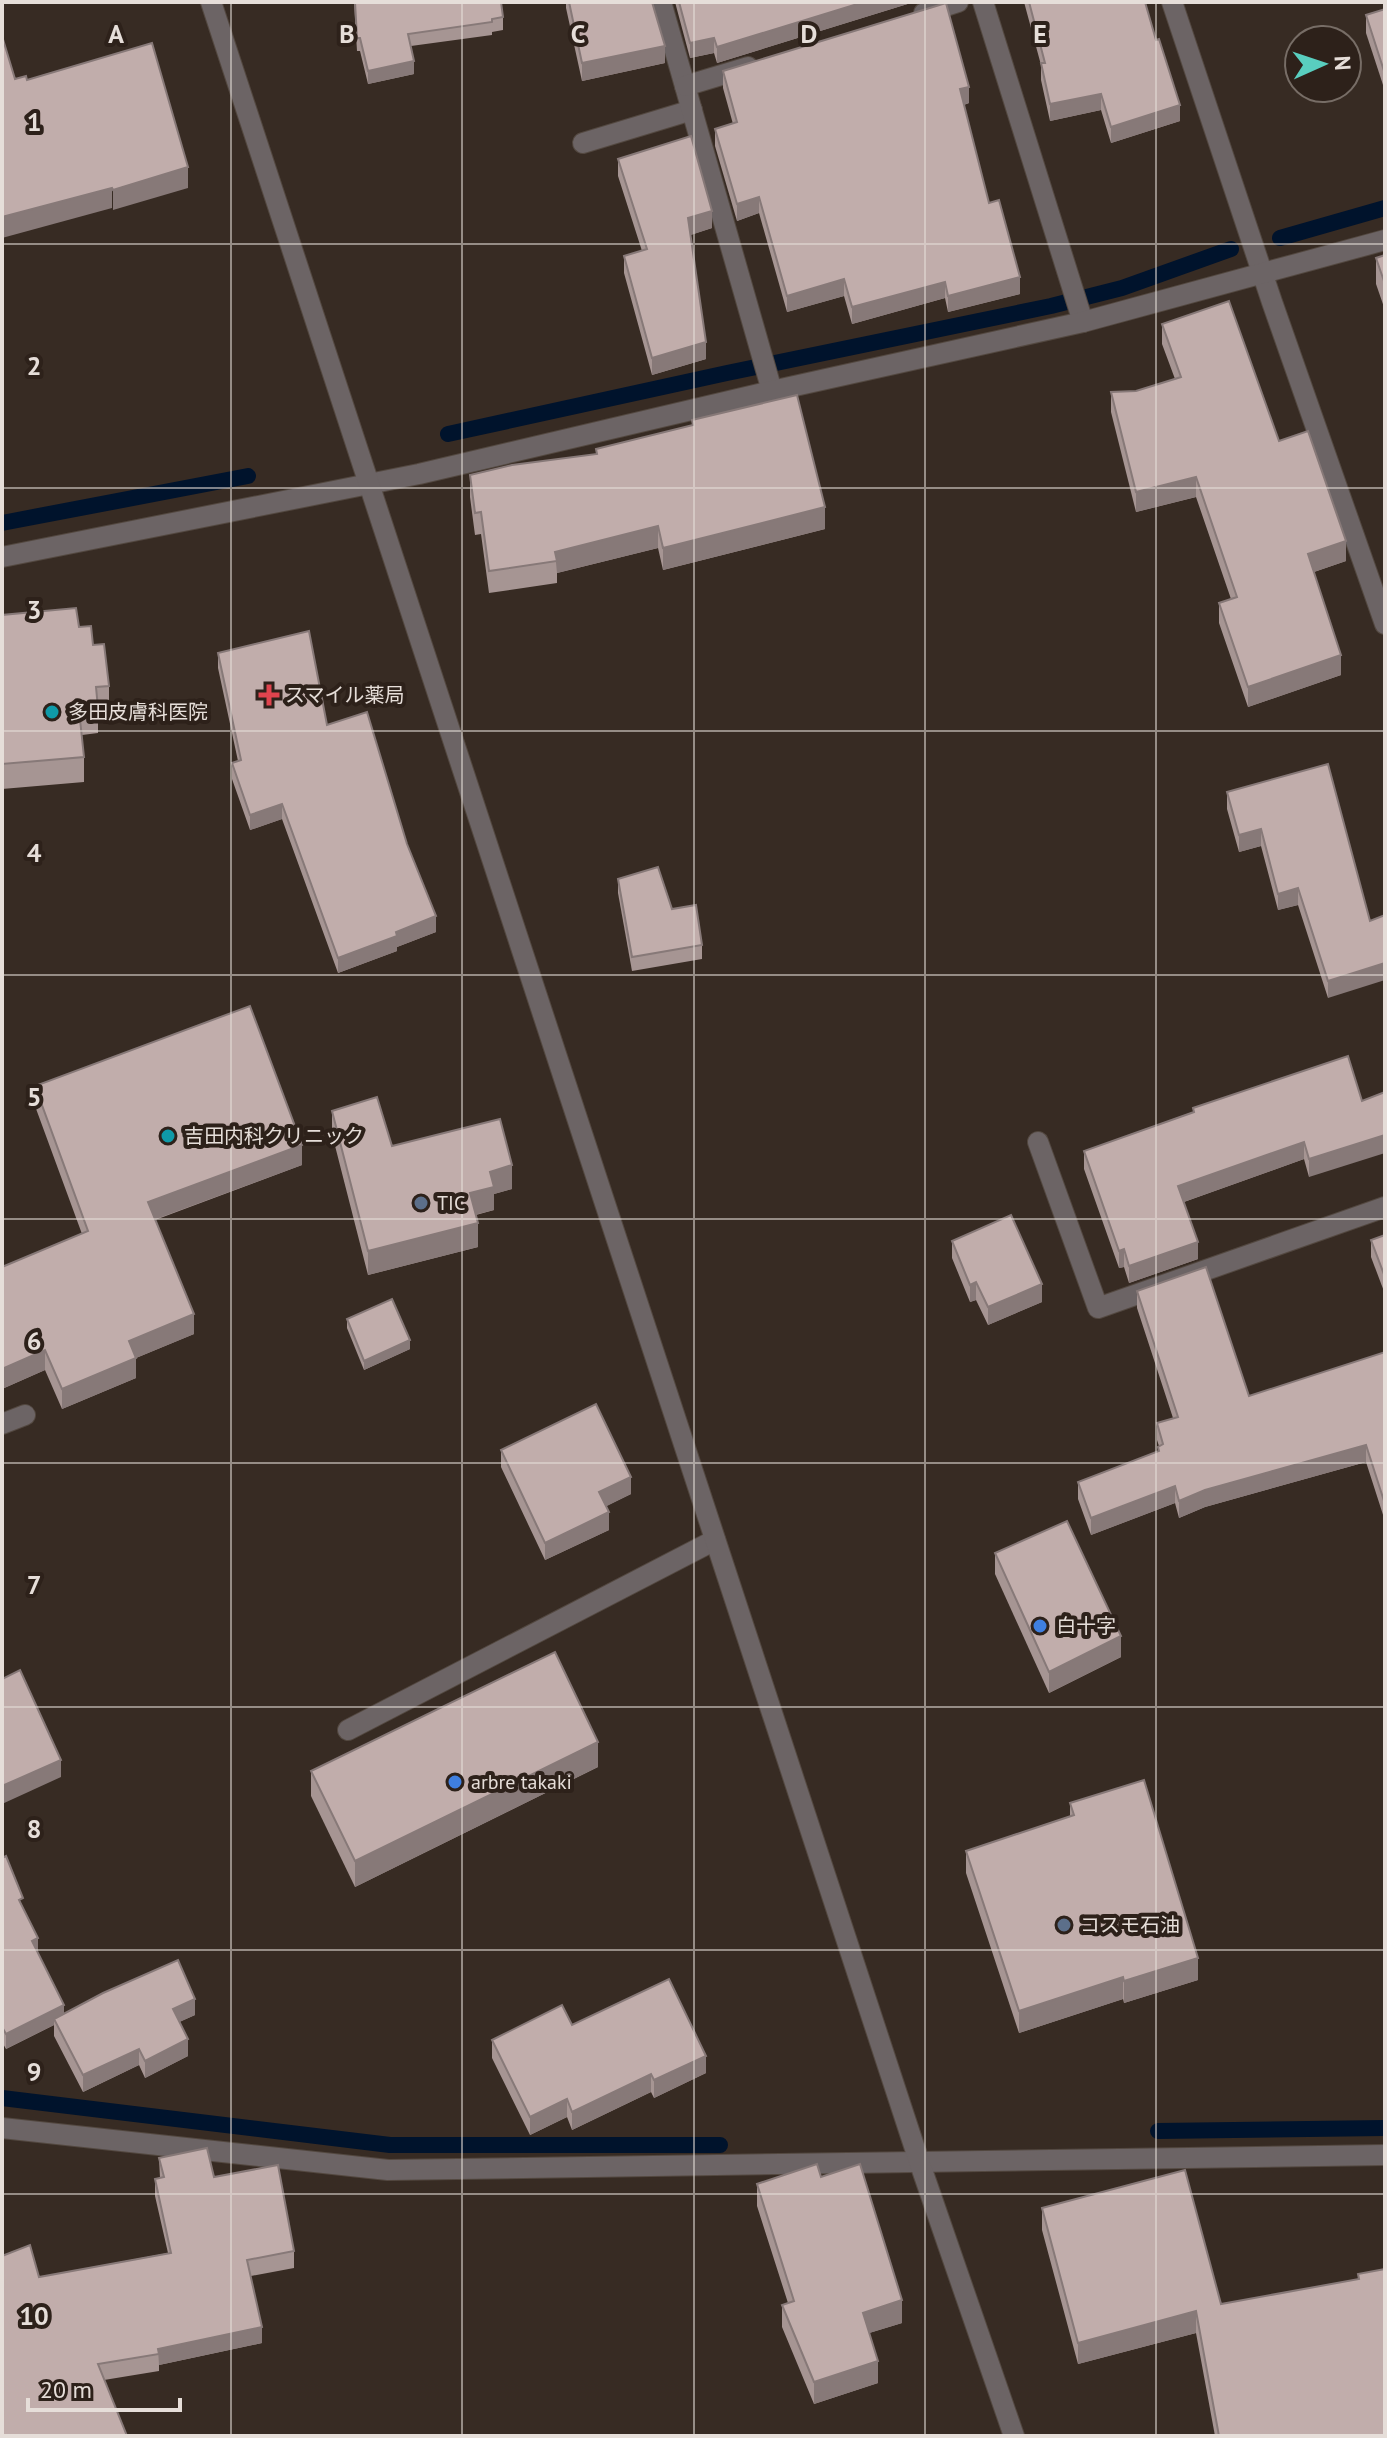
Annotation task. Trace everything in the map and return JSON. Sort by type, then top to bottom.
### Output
[{"type":"street","points":[[211,2],[919,2161],[1014,2436]]},
{"type":"street","points":[[661,2],[770,385]]},
{"type":"street","points":[[897,21],[958,2]]},
{"type":"street","points":[[983,2],[1082,318]]},
{"type":"street","points":[[1172,2],[1385,624]]},
{"type":"street","points":[[685,86],[761,63]]},
{"type":"street","points":[[583,143],[692,110]]},
{"type":"street","points":[[2,557],[369,484],[770,385],[1082,318],[1385,240]]},
{"type":"street","points":[[1038,1142],[1098,1308],[1385,1207]]},
{"type":"street","points":[[2,1424],[25,1415]]},
{"type":"street","points":[[348,1730],[715,1540]]},
{"type":"street","points":[[2,2128],[388,2170],[1385,2155]]},
{"type":"building","points":[[355,2],[501,2],[503,17],[492,19],[492,22],[408,34],[414,61],[368,71],[360,38],[357,38]]},
{"type":"building","points":[[569,2],[652,2],[665,46],[582,63]]},
{"type":"building","points":[[679,2],[864,2],[717,47],[714,38],[690,43]]},
{"type":"building","points":[[1029,2],[1145,2],[1180,105],[1111,127],[1101,94],[1050,104],[1041,63],[1045,63]]},
{"type":"building","points":[[946,3],[969,87],[960,89],[989,203],[999,200],[1020,277],[948,296],[945,282],[852,307],[844,279],[787,296],[759,197],[737,204],[715,129],[737,122],[723,71]]},
{"type":"building","points":[[1385,9],[1385,74],[1366,15]]},
{"type":"building","points":[[2,36],[15,79],[26,76],[27,80],[152,43],[188,167],[113,190],[2,217]]},
{"type":"building","points":[[691,136],[712,211],[688,218],[706,342],[652,358],[624,256],[647,249],[618,159]]},
{"type":"building","points":[[1385,255],[1385,284],[1376,258]]},
{"type":"building","points":[[1229,301],[1279,441],[1308,431],[1346,541],[1308,554],[1341,655],[1248,687],[1219,603],[1237,597],[1196,477],[1136,492],[1111,392],[1136,391],[1181,377],[1162,324]]},
{"type":"building","points":[[797,395],[825,507],[663,548],[658,526],[555,552],[557,561],[489,571],[481,512],[475,513],[470,475],[512,465],[597,454],[596,449],[693,425],[692,420]]},
{"type":"building","name":"多田皮膚科医院","points":[[76,608],[79,627],[91,626],[93,645],[104,644],[109,686],[96,687],[98,708],[79,710],[84,757],[2,764],[2,615]]},
{"type":"building","points":[[309,631],[327,725],[367,712],[407,844],[436,916],[396,932],[397,936],[338,958],[282,804],[250,815],[232,763],[241,760],[218,653]]},
{"type":"building","points":[[1328,764],[1370,921],[1385,915],[1385,963],[1328,981],[1298,888],[1278,894],[1261,829],[1239,835],[1227,792]]},
{"type":"building","points":[[658,867],[672,909],[696,905],[702,945],[632,957],[618,879]]},
{"type":"building","points":[[250,1006],[302,1145],[148,1202],[194,1314],[129,1341],[136,1358],[62,1389],[45,1350],[2,1369],[2,1267],[88,1231],[35,1086]]},
{"type":"building","points":[[1348,1056],[1362,1101],[1385,1092],[1385,1135],[1309,1159],[1304,1142],[1178,1186],[1198,1242],[1129,1266],[1124,1249],[1119,1251],[1084,1151],[1194,1112],[1193,1108]]},
{"type":"building","name":"TIC","points":[[377,1097],[392,1146],[500,1119],[512,1165],[490,1172],[494,1187],[470,1193],[478,1223],[368,1251],[332,1111]]},
{"type":"building","points":[[1011,1215],[1042,1284],[988,1307],[976,1282],[970,1285],[952,1241]]},
{"type":"building","points":[[1385,1235],[1385,1277],[1371,1240]]},
{"type":"building","points":[[1206,1267],[1249,1396],[1385,1352],[1385,1504],[1366,1445],[1205,1490],[1179,1501],[1175,1486],[1091,1518],[1078,1482],[1159,1451],[1158,1447],[1163,1444],[1157,1423],[1178,1417],[1137,1291]]},
{"type":"building","points":[[392,1299],[410,1340],[364,1361],[347,1319]]},
{"type":"building","points":[[596,1404],[631,1477],[599,1492],[609,1512],[545,1543],[501,1450]]},
{"type":"building","points":[[1067,1521],[1121,1636],[1049,1672],[995,1553]]},
{"type":"building","name":"arbre takaki","points":[[555,1652],[598,1742],[355,1861],[311,1771]]},
{"type":"building","points":[[20,1670],[61,1760],[2,1786],[2,1679]]},
{"type":"building","points":[[1144,1780],[1198,1958],[1124,1981],[1123,1977],[1019,2011],[966,1851],[1074,1815],[1070,1803]]},
{"type":"building","points":[[6,1856],[23,1898],[19,1900],[38,1938],[32,1941],[64,2005],[6,2034],[2,2027],[2,1858]]},
{"type":"building","points":[[178,1960],[195,1999],[173,2009],[188,2039],[145,2061],[139,2049],[83,2075],[54,2019],[103,1993]]},
{"type":"building","points":[[669,1979],[706,2056],[654,2080],[651,2074],[572,2112],[567,2099],[530,2117],[492,2040],[562,2005],[572,2025]]},
{"type":"building","points":[[207,2148],[214,2177],[278,2165],[294,2251],[247,2260],[262,2327],[158,2349],[159,2354],[98,2364],[127,2436],[2,2436],[2,2256],[30,2245],[39,2277],[171,2253],[155,2179],[164,2177],[159,2158]]},
{"type":"building","points":[[817,2164],[821,2177],[860,2164],[902,2300],[863,2313],[878,2361],[814,2382],[782,2305],[794,2301],[757,2184]]},
{"type":"building","points":[[1185,2170],[1221,2304],[1359,2279],[1358,2274],[1385,2269],[1385,2436],[1219,2436],[1196,2311],[1078,2343],[1042,2208]]},
{"type":"waterway","points":[[1280,238],[1385,208]]},
{"type":"waterway","points":[[448,434],[1051,306],[1122,288],[1231,249]]},
{"type":"waterway","points":[[2,523],[248,476]]},
{"type":"waterway","points":[[2,2098],[390,2145],[720,2145]]},
{"type":"waterway","points":[[1158,2131],[1385,2128]]},
{"type":"place","name":"スマイル薬局","points":[[269,695]]},
{"type":"place","name":"多田皮膚科医院","points":[[52,712]]},
{"type":"place","name":"吉田内科クリニック","points":[[168,1136]]},
{"type":"place","name":"TIC","points":[[421,1203]]},
{"type":"place","name":"白十字","points":[[1040,1626]]},
{"type":"place","name":"arbre takaki","points":[[455,1782]]},
{"type":"place","name":"コスモ石油","points":[[1064,1925]]}]
